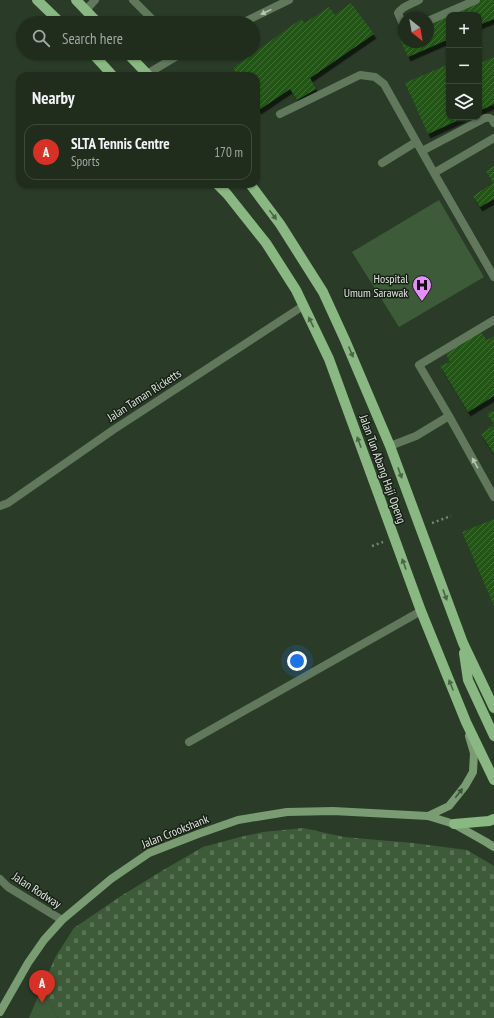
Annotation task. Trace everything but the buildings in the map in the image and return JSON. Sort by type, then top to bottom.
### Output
[{"type":"main road","points":[[37,0],[54,16]]},
{"type":"main road","points":[[76,0],[92,16]]},
{"type":"main road","points":[[98,60],[109,72]]},
{"type":"main road","points":[[134,60],[145,72]]},
{"type":"main road","name":"Jalan Tun Abang Haji Openg","points":[[221,188],[266,244],[296,290],[329,359],[421,611],[466,722],[494,780]]},
{"type":"main road","name":"Jalan Tun Abang Haji Openg","points":[[253,188],[280,224],[323,292],[346,340],[390,446],[463,643],[494,708]]},
{"type":"main road","points":[[463,643],[468,680],[494,736]]},
{"type":"main road","points":[[454,824],[494,819]]},
{"type":"street","points":[[86,10],[95,0]]},
{"type":"street","points":[[133,0],[149,16]]},
{"type":"street","points":[[256,16],[289,0]]},
{"type":"street","points":[[399,12],[404,7],[419,0]]},
{"type":"street","points":[[434,18],[476,0]]},
{"type":"street","points":[[153,72],[171,60]]},
{"type":"street","points":[[280,114],[360,76],[375,77],[384,84],[494,277]]},
{"type":"street","points":[[422,151],[485,118],[489,117],[494,123]]},
{"type":"street","points":[[434,173],[494,138]]},
{"type":"street","points":[[382,162],[416,142]]},
{"type":"street","name":"Jalan Taman Ricketts","points":[[0,506],[8,503],[113,430],[303,306]]},
{"type":"street","points":[[494,320],[419,365],[494,497]]},
{"type":"street","points":[[390,446],[416,436],[449,416]]},
{"type":"street","points":[[189,742],[421,611]]},
{"type":"street","points":[[428,816],[449,806],[465,786],[473,772],[474,753],[466,722]]},
{"type":"street","name":"Jalan Crookshank","points":[[0,1012],[28,962],[44,940],[62,920],[111,879],[149,853],[238,820],[287,812],[333,811],[428,816]]},
{"type":"street","points":[[428,816],[454,824],[494,847]]},
{"type":"street","name":"Jalan Rodway","points":[[0,880],[8,887],[62,920]]},
{"type":"green space","points":[[439,200],[484,277],[399,327],[352,252]]},
{"type":"green space","points":[[303,828],[344,837],[413,843],[467,850],[494,866],[494,1018],[58,1018],[41,989],[56,956],[74,928],[121,896],[203,847],[263,832]]},
{"type":"green space","points":[[41,989],[58,1018],[29,1018]]},
{"type":"place","name":"Hospital Umum Sarawak","points":[[422,302]]},
{"type":"place","name":"SLTA Tennis Centre","points":[[42,1003]]}]
